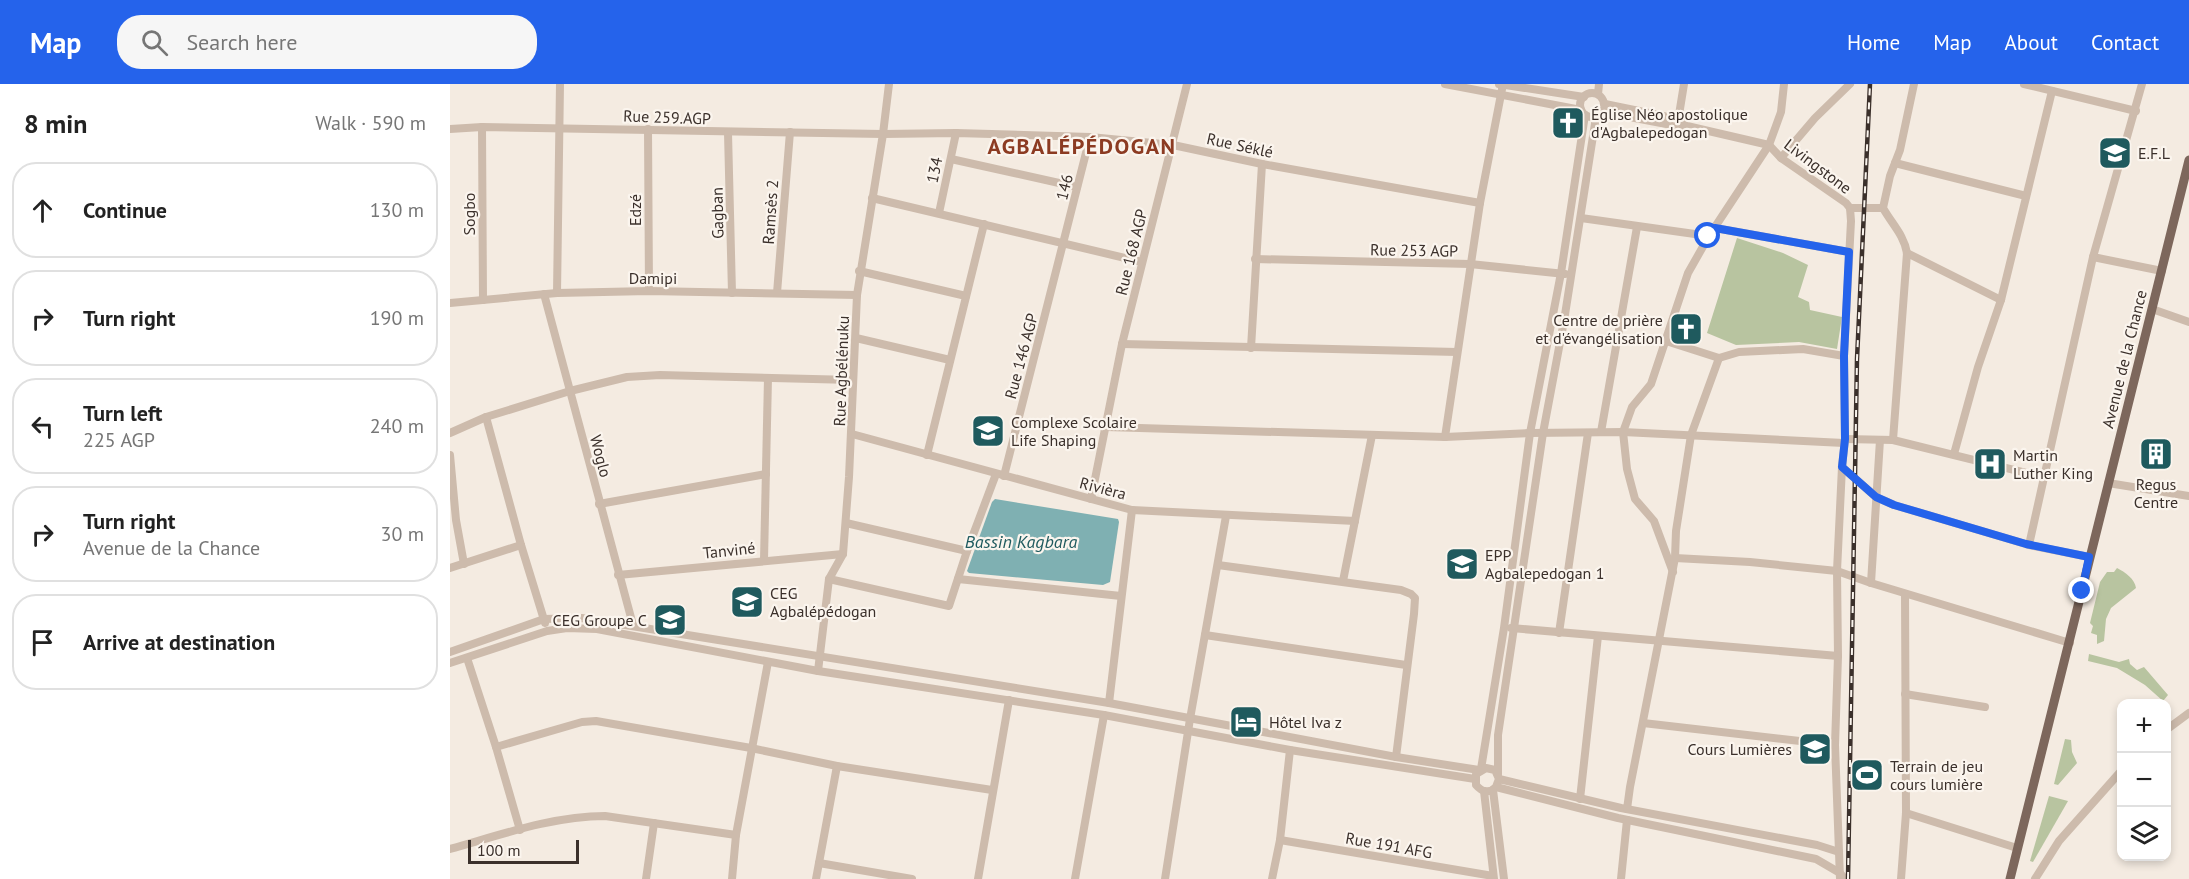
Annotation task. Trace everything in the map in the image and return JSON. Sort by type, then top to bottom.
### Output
[{"type":"main road","name":"Avenue de la Chance","points":[[2012,877],[2017,848],[2189,160]]},
{"type":"street","points":[[557,293],[560,84]]},
{"type":"street","name":"Rue Agbélénuku","points":[[818,671],[829,579],[843,554],[852,434],[859,271],[884,135],[889,84]]},
{"type":"street","name":"Rue 168 AGP","points":[[1091,500],[1122,344],[1187,84]]},
{"type":"street","points":[[1445,84],[1586,96],[1598,94]]},
{"type":"street","points":[[1494,877],[1484,791],[1476,785],[1475,779],[1480,769],[1504,628],[1530,433],[1561,273],[1583,112],[1580,105],[1586,96],[1588,84]]},
{"type":"street","points":[[1504,879],[1497,783],[1498,735],[1543,433],[1601,111],[1599,84]]},
{"type":"street","points":[[1677,122],[1684,84]]},
{"type":"street","points":[[1673,572],[1654,520],[1635,499],[1627,469],[1623,432],[1632,407],[1651,384],[1688,273],[1708,236],[1769,145],[1781,112],[1784,84]]},
{"type":"street","points":[[1781,158],[1815,118],[1850,84]]},
{"type":"street","points":[[1882,208],[1900,150],[1914,84]]},
{"type":"street","points":[[2024,84],[2136,111]]},
{"type":"street","points":[[2029,545],[2093,257],[2142,84]]},
{"type":"street","points":[[1445,437],[1470,264],[1501,87]]},
{"type":"street","name":"Livingstone","points":[[1501,87],[1583,112],[1601,111],[1677,122],[1769,145],[1781,158],[1840,197],[1850,208],[1844,356],[1845,441],[1838,571],[1835,745],[1842,877]]},
{"type":"street","points":[[1954,454],[1978,367],[2001,300],[2052,91]]},
{"type":"street","name":"Rue 259.AGP","points":[[450,129],[482,127],[648,129],[728,133],[884,135]]},
{"type":"street","name":"Sogbo","points":[[482,127],[483,300]]},
{"type":"street","name":"Edzé","points":[[648,129],[649,291]]},
{"type":"street","name":"Ramsès 2","points":[[777,293],[790,132]]},
{"type":"street","name":"Gagban","points":[[728,133],[732,293]]},
{"type":"street","name":"Rue Séklé","points":[[884,135],[956,133],[1090,137],[1173,145],[1262,164],[1480,203]]},
{"type":"street","name":"134","points":[[939,213],[956,133]]},
{"type":"street","name":"146","points":[[1064,243],[1090,137]]},
{"type":"street","points":[[951,159],[1077,187]]},
{"type":"street","points":[[1895,163],[2026,196]]},
{"type":"street","points":[[1251,348],[1262,164]]},
{"type":"street","points":[[872,198],[1142,262]]},
{"type":"street","points":[[1850,208],[1882,208]]},
{"type":"street","points":[[1882,208],[1901,235],[1907,254],[1893,440]]},
{"type":"street","points":[[1581,218],[1708,236]]},
{"type":"street","points":[[927,455],[984,224]]},
{"type":"street","points":[[1601,432],[1637,227]]},
{"type":"street","points":[[1715,228],[1849,252]]},
{"type":"street","name":"Rue 146 AGP","points":[[829,579],[949,606],[967,551],[1000,475],[1064,243]]},
{"type":"street","points":[[1907,254],[2001,300]]},
{"type":"street","points":[[2093,257],[2162,271]]},
{"type":"street","name":"Rue 253 AGP","points":[[1255,259],[1470,264],[1572,274]]},
{"type":"street","points":[[859,271],[966,296]]},
{"type":"street","name":"Damipi","points":[[450,303],[557,293],[649,291],[857,295]]},
{"type":"street","name":"Woglo","points":[[544,294],[633,625]]},
{"type":"street","points":[[2152,309],[2189,322]]},
{"type":"street","points":[[856,338],[950,360]]},
{"type":"street","points":[[1666,341],[1719,358],[1739,352],[1803,349],[1844,356]]},
{"type":"street","points":[[1122,344],[1457,352]]},
{"type":"street","points":[[1628,809],[1630,787],[1676,558],[1676,531],[1691,435],[1719,358]]},
{"type":"street","points":[[450,433],[486,417],[570,391],[627,377],[660,375],[853,380]]},
{"type":"street","points":[[764,560],[768,378]]},
{"type":"street","points":[[486,417],[547,631]]},
{"type":"street","points":[[1106,427],[1445,437],[1623,432],[1845,441],[1893,440],[2043,477]]},
{"type":"street","points":[[1559,633],[1588,433]]},
{"type":"street","name":"Rivièra","points":[[852,434],[1132,510],[1355,521]]},
{"type":"street","points":[[1343,580],[1372,435]]},
{"type":"street","points":[[1871,583],[1880,440]]},
{"type":"street","points":[[450,455],[456,520],[464,564]]},
{"type":"street","points":[[1842,467],[1876,497],[1894,505],[2029,545],[2089,557]]},
{"type":"street","points":[[599,504],[766,474]]},
{"type":"street","points":[[2108,483],[2189,496]]},
{"type":"street","points":[[1109,703],[1132,510]]},
{"type":"street","points":[[1165,879],[1190,719],[1226,516]]},
{"type":"street","points":[[846,523],[967,551]]},
{"type":"street","points":[[450,568],[521,545]]},
{"type":"street","name":"Tanviné","points":[[618,575],[843,554]]},
{"type":"street","points":[[1676,558],[1750,562],[1838,571],[1905,594],[2070,643]]},
{"type":"street","points":[[1218,565],[1343,580],[1407,591],[1415,598],[1396,757]]},
{"type":"street","points":[[958,579],[1121,596]]},
{"type":"street","points":[[1901,879],[1906,813],[1905,594]]},
{"type":"street","points":[[450,652],[544,619],[582,618],[633,625],[1109,703],[1396,757],[1480,769],[1491,768],[1497,783],[1575,809],[1816,859],[1842,877]]},
{"type":"street","points":[[450,663],[547,631],[567,628],[597,629],[818,671],[1104,715],[1290,750],[1475,779]]},
{"type":"street","points":[[1504,628],[1838,656]]},
{"type":"street","points":[[1205,635],[1406,665]]},
{"type":"street","points":[[1580,799],[1598,636]]},
{"type":"street","points":[[467,658],[520,830]]},
{"type":"street","points":[[732,879],[736,835],[768,662]]},
{"type":"street","points":[[1905,694],[1985,707]]},
{"type":"street","points":[[978,879],[1009,700]]},
{"type":"street","points":[[2171,726],[2189,713]]},
{"type":"street","points":[[1075,879],[1104,715]]},
{"type":"street","points":[[496,747],[587,721],[751,748],[837,766],[992,790]]},
{"type":"street","points":[[1643,723],[1835,745]]},
{"type":"street","points":[[1272,879],[1280,840],[1290,750]]},
{"type":"street","points":[[816,879],[837,766]]},
{"type":"street","points":[[2035,879],[2059,841],[2117,775]]},
{"type":"street","points":[[1484,791],[1497,783],[1817,845],[1839,852]]},
{"type":"street","points":[[1906,813],[2017,848]]},
{"type":"street","points":[[450,849],[520,830],[590,816],[654,822],[736,835]]},
{"type":"street","points":[[1621,879],[1627,820]]},
{"type":"street","points":[[646,879],[654,822]]},
{"type":"street","name":"Rue 191 AFG","points":[[1280,840],[1494,877]]},
{"type":"street","points":[[819,863],[912,879]]},
{"type":"green space","points":[[1737,238],[1783,253],[1808,265],[1798,297],[1809,302],[1810,310],[1842,317],[1837,349],[1799,342],[1736,345],[1707,333]]},
{"type":"green space","points":[[2117,568],[2132,579],[2136,588],[2111,608],[2106,619],[2104,641],[2097,644],[2097,635],[2091,633],[2093,626],[2090,623],[2100,582],[2107,572],[2114,572]]},
{"type":"green space","points":[[2089,654],[2119,662],[2129,659],[2130,664],[2137,670],[2144,667],[2168,695],[2165,699],[2161,699],[2145,685],[2117,668],[2088,661]]},
{"type":"green space","points":[[2065,739],[2071,740],[2072,752],[2077,763],[2058,785],[2054,784]]},
{"type":"green space","points":[[2049,796],[2068,801],[2033,862],[2030,861]]},
{"type":"water","name":"Bassin Kagbara","points":[[995,499],[1118,519],[1110,582],[1103,585],[969,573],[967,571]]},
{"type":"railway","points":[[1848,879],[1857,359],[1870,84]]},
{"type":"place","name":"Église Néo apostolique d'Agbalepedogan","points":[[1568,123]]},
{"type":"place","name":"E.F.L","points":[[2115,153]]},
{"type":"place","name":"Centre de prière et d'évangélisation","points":[[1686,329]]},
{"type":"place","name":"Complexe Scolaire Life Shaping","points":[[988,431]]},
{"type":"place","name":"Regus Centre","points":[[2156,454]]},
{"type":"place","name":"Martin Luther King","points":[[1990,464]]},
{"type":"place","name":"EPP Agbalepedogan 1","points":[[1462,564]]},
{"type":"place","name":"CEG Agbalépédogan","points":[[747,602]]},
{"type":"place","name":"CEG Groupe C","points":[[670,620]]},
{"type":"place","name":"Hôtel Iva z","points":[[1246,722]]},
{"type":"place","name":"Cours Lumières","points":[[1815,749]]},
{"type":"place","name":"Terrain de jeu cours lumière","points":[[1867,775]]},
{"type":"district","name":"AGBALÉPÉDOGAN","points":[[1082,146]]},
{"type":"route","points":[[1708,236],[1715,228],[1849,252],[1844,356],[1845,439],[1842,467],[1876,497],[1894,505],[2026,544],[2089,557],[2082,591]]}]
